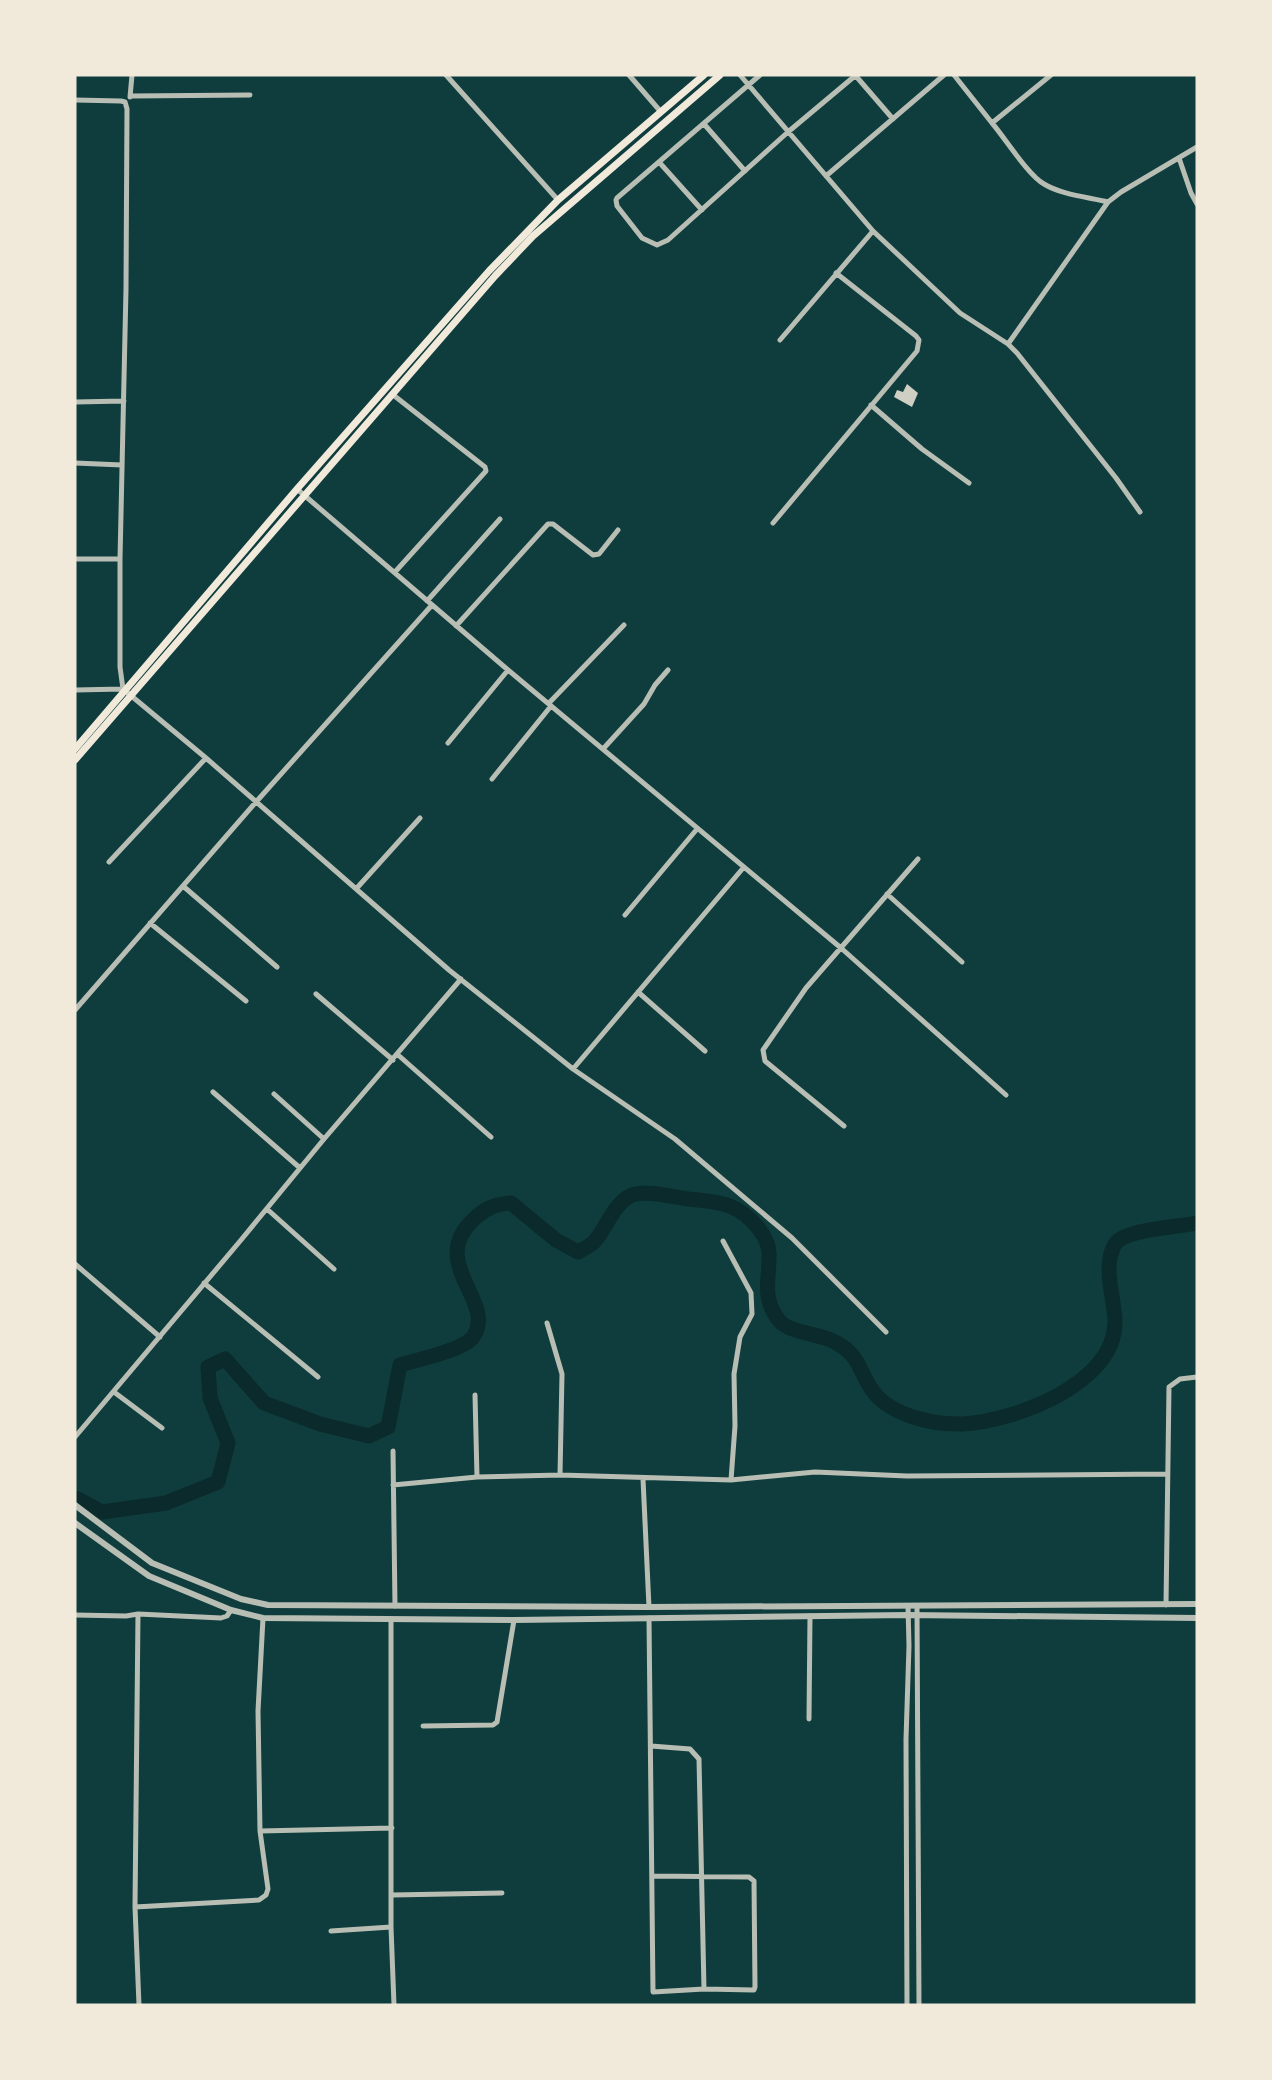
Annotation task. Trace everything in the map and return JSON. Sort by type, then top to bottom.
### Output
[{"type":"main road","points":[[75,760],[126,692],[297,489],[483,277],[558,200],[704,75]]},
{"type":"main road","points":[[75,749],[305,496],[495,276],[533,236],[720,75]]},
{"type":"street","points":[[75,100],[125,102],[131,96],[132,75]]},
{"type":"street","points":[[446,75],[558,200]]},
{"type":"street","points":[[629,75],[660,112]]},
{"type":"street","points":[[740,75],[873,231],[960,313],[1008,344],[1109,469],[1140,512]]},
{"type":"street","points":[[760,75],[616,200],[617,206],[642,238],[651,244],[663,244],[855,75],[893,119]]},
{"type":"street","points":[[826,176],[944,75]]},
{"type":"street","points":[[954,75],[1045,185],[1056,190],[1108,202]]},
{"type":"street","points":[[992,123],[1051,75]]},
{"type":"street","points":[[131,96],[250,95]]},
{"type":"street","points":[[125,102],[127,109],[120,667],[126,692],[206,758],[461,979],[573,1069],[675,1139],[792,1238],[886,1332]]},
{"type":"street","points":[[704,124],[745,171]]},
{"type":"street","points":[[1008,344],[1108,202],[1197,147]]},
{"type":"street","points":[[1179,158],[1197,204]]},
{"type":"street","points":[[659,162],[702,210]]},
{"type":"street","points":[[780,340],[873,231]]},
{"type":"street","points":[[773,524],[917,351],[919,340],[916,336],[836,273]]},
{"type":"street","points":[[392,394],[485,467],[486,471],[395,572]]},
{"type":"street","points":[[75,402],[124,401]]},
{"type":"street","points":[[871,405],[922,449],[969,483]]},
{"type":"street","points":[[75,463],[122,465]]},
{"type":"street","points":[[297,489],[508,670],[841,948],[1006,1095]]},
{"type":"street","points":[[75,1010],[430,603],[500,519]]},
{"type":"street","points":[[456,626],[548,524],[553,524],[589,554],[596,556],[618,530]]},
{"type":"street","points":[[75,559],[120,560]]},
{"type":"street","points":[[492,779],[550,704],[624,625]]},
{"type":"street","points":[[448,743],[508,670]]},
{"type":"street","points":[[603,749],[644,704],[655,685],[668,670]]},
{"type":"street","points":[[75,690],[126,692]]},
{"type":"street","points":[[109,862],[206,758]]},
{"type":"street","points":[[356,889],[420,818]]},
{"type":"street","points":[[625,915],[697,829]]},
{"type":"street","points":[[844,1126],[765,1061],[762,1053],[806,988],[918,859]]},
{"type":"street","points":[[573,1069],[744,867]]},
{"type":"street","points":[[183,886],[277,967]]},
{"type":"street","points":[[887,894],[962,962]]},
{"type":"street","points":[[150,923],[246,1001]]},
{"type":"street","points":[[75,1437],[461,979]]},
{"type":"street","points":[[639,992],[705,1051]]},
{"type":"street","points":[[316,994],[491,1137]]},
{"type":"street","points":[[213,1092],[300,1168]]},
{"type":"street","points":[[274,1094],[324,1139]]},
{"type":"street","points":[[267,1209],[334,1269]]},
{"type":"street","points":[[723,1241],[751,1293],[753,1302],[752,1314],[740,1337],[734,1374],[735,1426],[731,1480]]},
{"type":"street","points":[[75,1264],[160,1337]]},
{"type":"street","points":[[204,1282],[318,1377]]},
{"type":"street","points":[[547,1323],[562,1374],[560,1475]]},
{"type":"street","points":[[1166,1605],[1169,1387],[1180,1379],[1197,1377]]},
{"type":"street","points":[[114,1392],[162,1428]]},
{"type":"street","points":[[475,1395],[477,1478]]},
{"type":"street","points":[[393,1451],[395,1606]]},
{"type":"street","points":[[393,1485],[477,1478],[560,1475],[731,1480],[815,1472],[907,1476],[1168,1474]]},
{"type":"street","points":[[643,1479],[649,1607]]},
{"type":"street","points":[[76,1506],[152,1563],[247,1601],[268,1605],[649,1607],[1197,1604]]},
{"type":"street","points":[[75,1523],[149,1576],[231,1610],[263,1618],[514,1620],[908,1615],[1197,1618]]},
{"type":"street","points":[[103,1544],[110,1532]]},
{"type":"street","points":[[907,2005],[908,1606]]},
{"type":"street","points":[[917,1606],[919,2005]]},
{"type":"street","points":[[75,1615],[126,1616],[138,1614],[221,1618],[227,1616],[231,1610]]},
{"type":"street","points":[[138,1614],[135,1907],[139,2005]]},
{"type":"street","points":[[808,1719],[810,1616]]},
{"type":"street","points":[[135,1907],[263,1898],[268,1889],[260,1831],[258,1700],[263,1618]]},
{"type":"street","points":[[391,1618],[391,1928],[394,2005]]},
{"type":"street","points":[[649,1618],[653,1992],[755,1989],[754,1881],[749,1877],[652,1876]]},
{"type":"street","points":[[423,1726],[493,1725],[497,1722],[514,1620]]},
{"type":"street","points":[[651,1746],[690,1749],[699,1759],[704,1989]]},
{"type":"street","points":[[260,1831],[392,1828]]},
{"type":"street","points":[[392,1895],[502,1893]]},
{"type":"street","points":[[331,1931],[391,1928]]},
{"type":"building","points":[[907,384],[918,393],[912,407],[894,397],[897,390],[903,392]]},
{"type":"waterway","points":[[75,1502],[78,1499],[102,1512],[166,1503],[218,1482],[228,1443],[210,1398],[208,1367],[225,1359],[264,1403],[320,1424],[369,1436],[388,1427],[400,1365],[450,1350],[468,1342],[473,1337],[478,1324],[477,1310],[459,1266],[457,1251],[461,1235],[474,1219],[487,1209],[500,1204],[511,1203],[556,1240],[578,1252],[594,1242],[619,1205],[635,1194],[658,1194],[728,1205],[751,1220],[767,1243],[768,1296],[773,1311],[782,1324],[828,1339],[843,1347],[853,1356],[870,1387],[887,1405],[924,1420],[951,1424],[984,1421],[1034,1407],[1059,1395],[1081,1380],[1099,1363],[1111,1343],[1115,1320],[1109,1262],[1115,1244],[1120,1239],[1140,1232],[1197,1223]]}]
